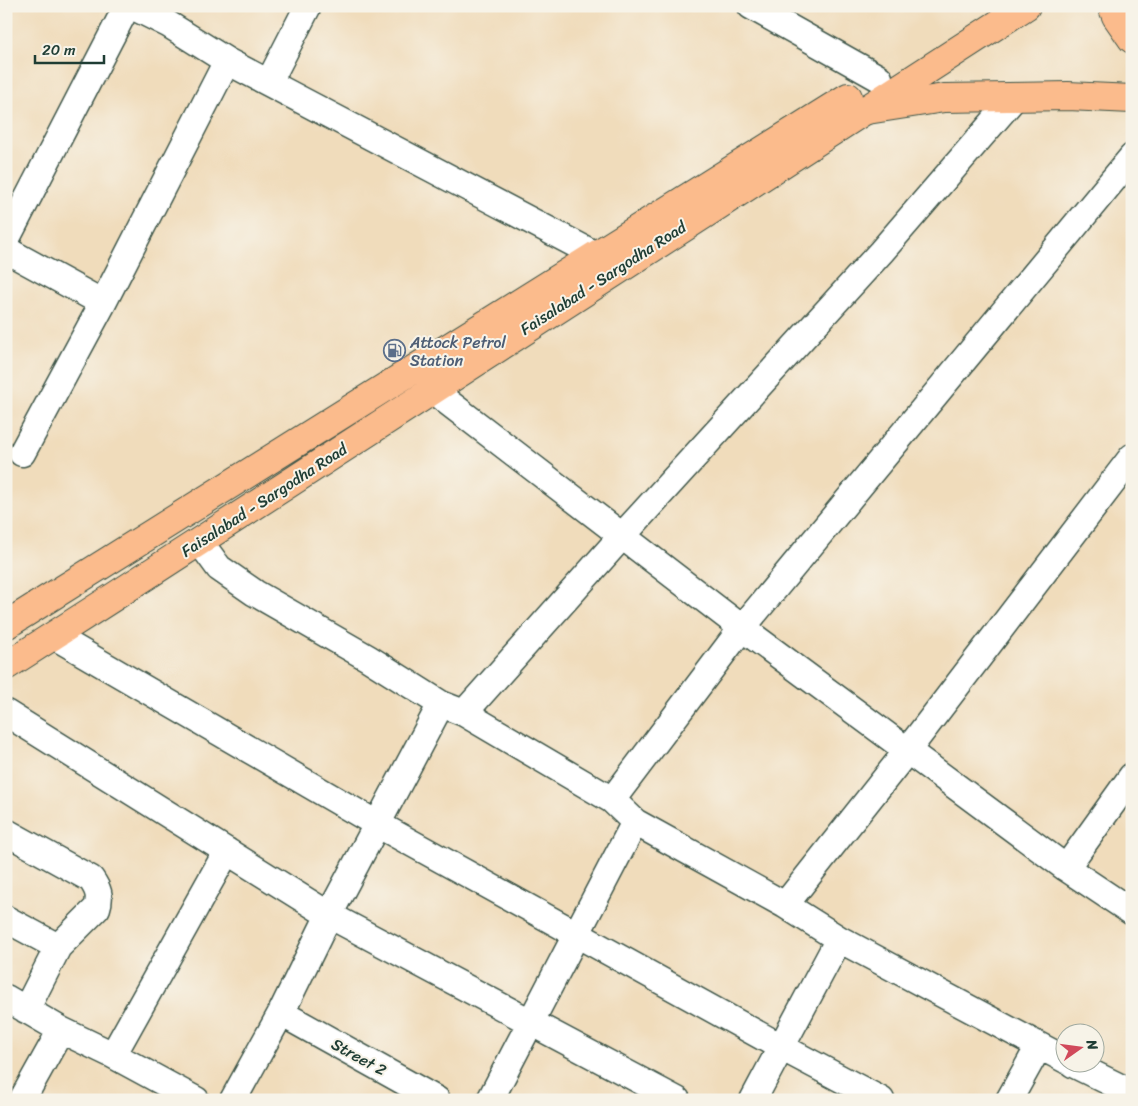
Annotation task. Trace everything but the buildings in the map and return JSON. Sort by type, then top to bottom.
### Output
[{"type":"main road","name":"Faisalabad - Sargodha Road","points":[[6,625],[992,6]]},
{"type":"main road","name":"Faisalabad - Sargodha Road","points":[[6,666],[1026,6]]},
{"type":"main road","points":[[1112,6],[1116,16],[1132,39]]},
{"type":"main road","points":[[861,111],[944,98],[1068,96],[1132,99]]},
{"type":"street","points":[[6,240],[127,6]]},
{"type":"street","points":[[132,6],[173,15],[227,61],[596,255]]},
{"type":"street","points":[[269,82],[308,6]]},
{"type":"street","points":[[750,6],[777,13],[878,78]]},
{"type":"street","points":[[22,452],[103,303],[227,61]]},
{"type":"street","points":[[233,1100],[281,1013],[329,915],[377,824],[453,708],[622,536],[881,252],[1015,97]]},
{"type":"street","points":[[612,800],[742,628],[1132,157]]},
{"type":"street","points":[[6,250],[103,303]]},
{"type":"street","points":[[432,390],[742,628],[1066,868],[1132,912]]},
{"type":"street","points":[[785,905],[908,751],[1132,457]]},
{"type":"street","points":[[200,542],[219,568],[255,593],[612,800],[635,822],[785,905],[840,939],[1056,1055]]},
{"type":"street","points":[[54,636],[377,824],[781,1047],[882,1100]]},
{"type":"street","points":[[6,713],[329,915],[677,1100]]},
{"type":"street","points":[[1066,868],[1132,776]]},
{"type":"street","points":[[490,1100],[635,822]]},
{"type":"street","points":[[6,832],[92,879],[98,890],[100,900],[98,908],[58,947],[16,1004],[61,1030],[113,1055],[196,1100]]},
{"type":"street","points":[[113,1055],[227,851]]},
{"type":"street","points":[[6,919],[58,947]]},
{"type":"street","points":[[753,1100],[840,939]]},
{"type":"street","name":"Street 2","points":[[281,1013],[437,1100]]},
{"type":"street","points":[[22,1100],[61,1030]]},
{"type":"street","points":[[1009,1100],[1039,1046]]},
{"type":"street","points":[[1093,1074],[1132,1093]]},
{"type":"place","name":"Attock Petrol Station","points":[[394,351]]}]
